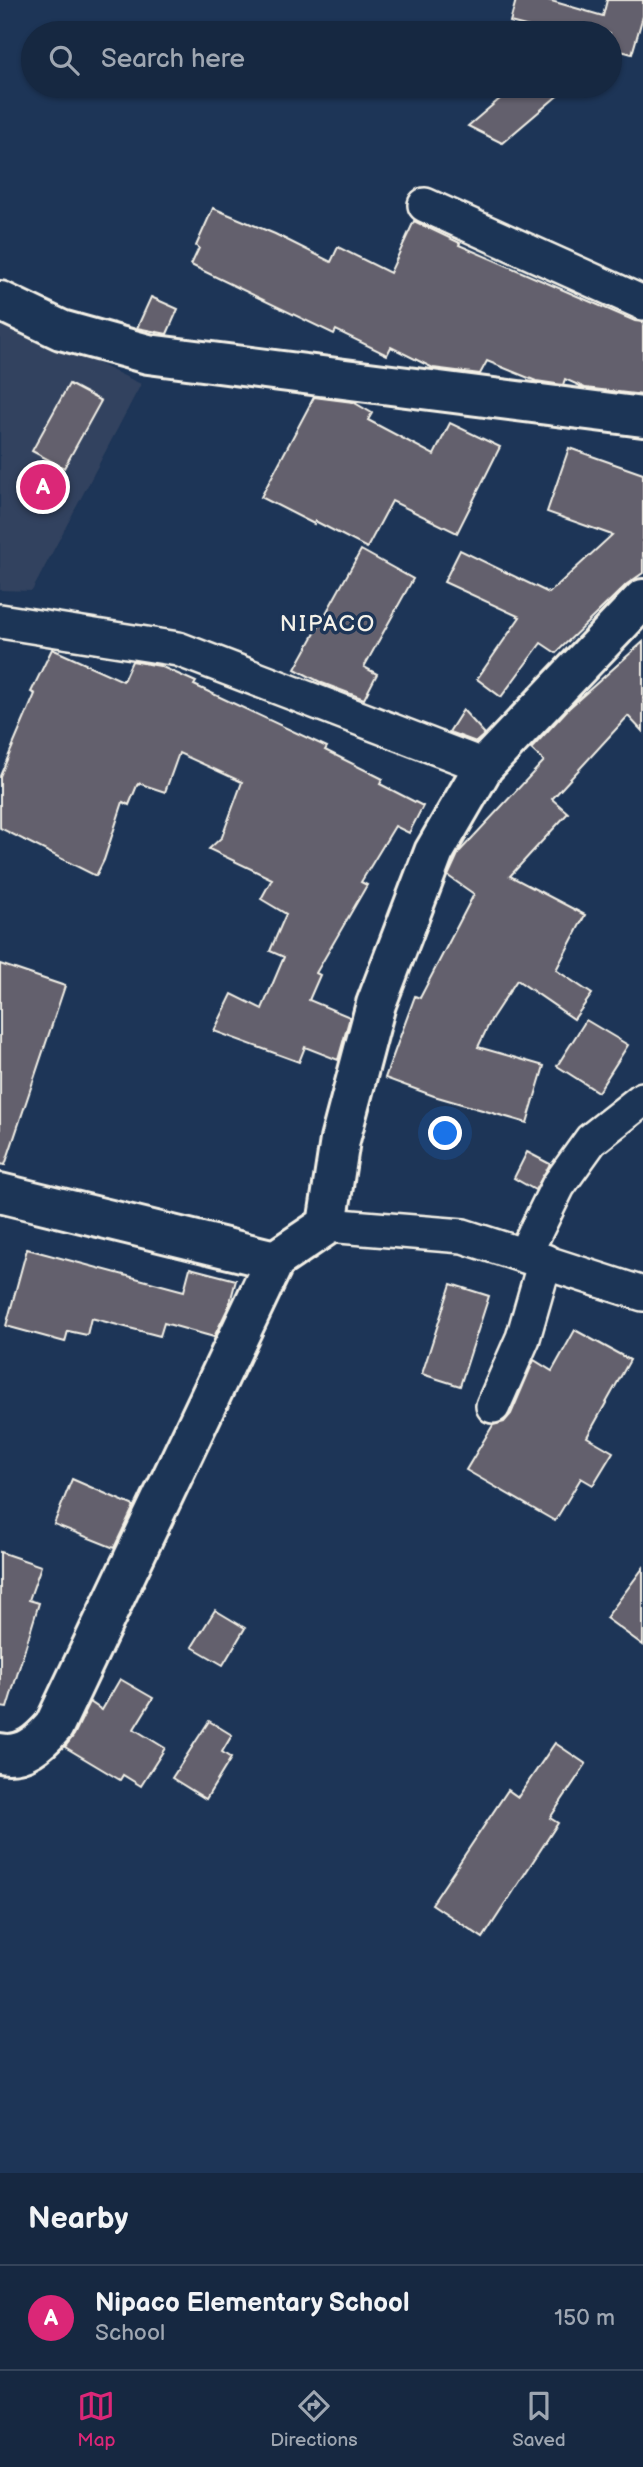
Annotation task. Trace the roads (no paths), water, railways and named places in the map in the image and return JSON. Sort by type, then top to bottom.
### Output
[{"type":"street","points":[[425,205],[643,303]]},
{"type":"street","points":[[0,301],[61,330],[148,354],[643,417]]},
{"type":"street","points":[[327,1225],[340,1140],[376,1004],[434,852],[484,766],[643,599]]},
{"type":"street","points":[[0,621],[178,649],[484,766]]},
{"type":"street","points":[[494,1406],[523,1338],[535,1258],[558,1186],[592,1140],[643,1099]]},
{"type":"street","points":[[0,1193],[275,1260]]},
{"type":"street","points":[[0,1754],[9,1755],[36,1746],[54,1726],[275,1260],[327,1225],[463,1236],[643,1294]]},
{"type":"place","name":"Nipaco Elementary School","points":[[43,487]]},
{"type":"district","name":"NIPACO","points":[[328,624]]}]
